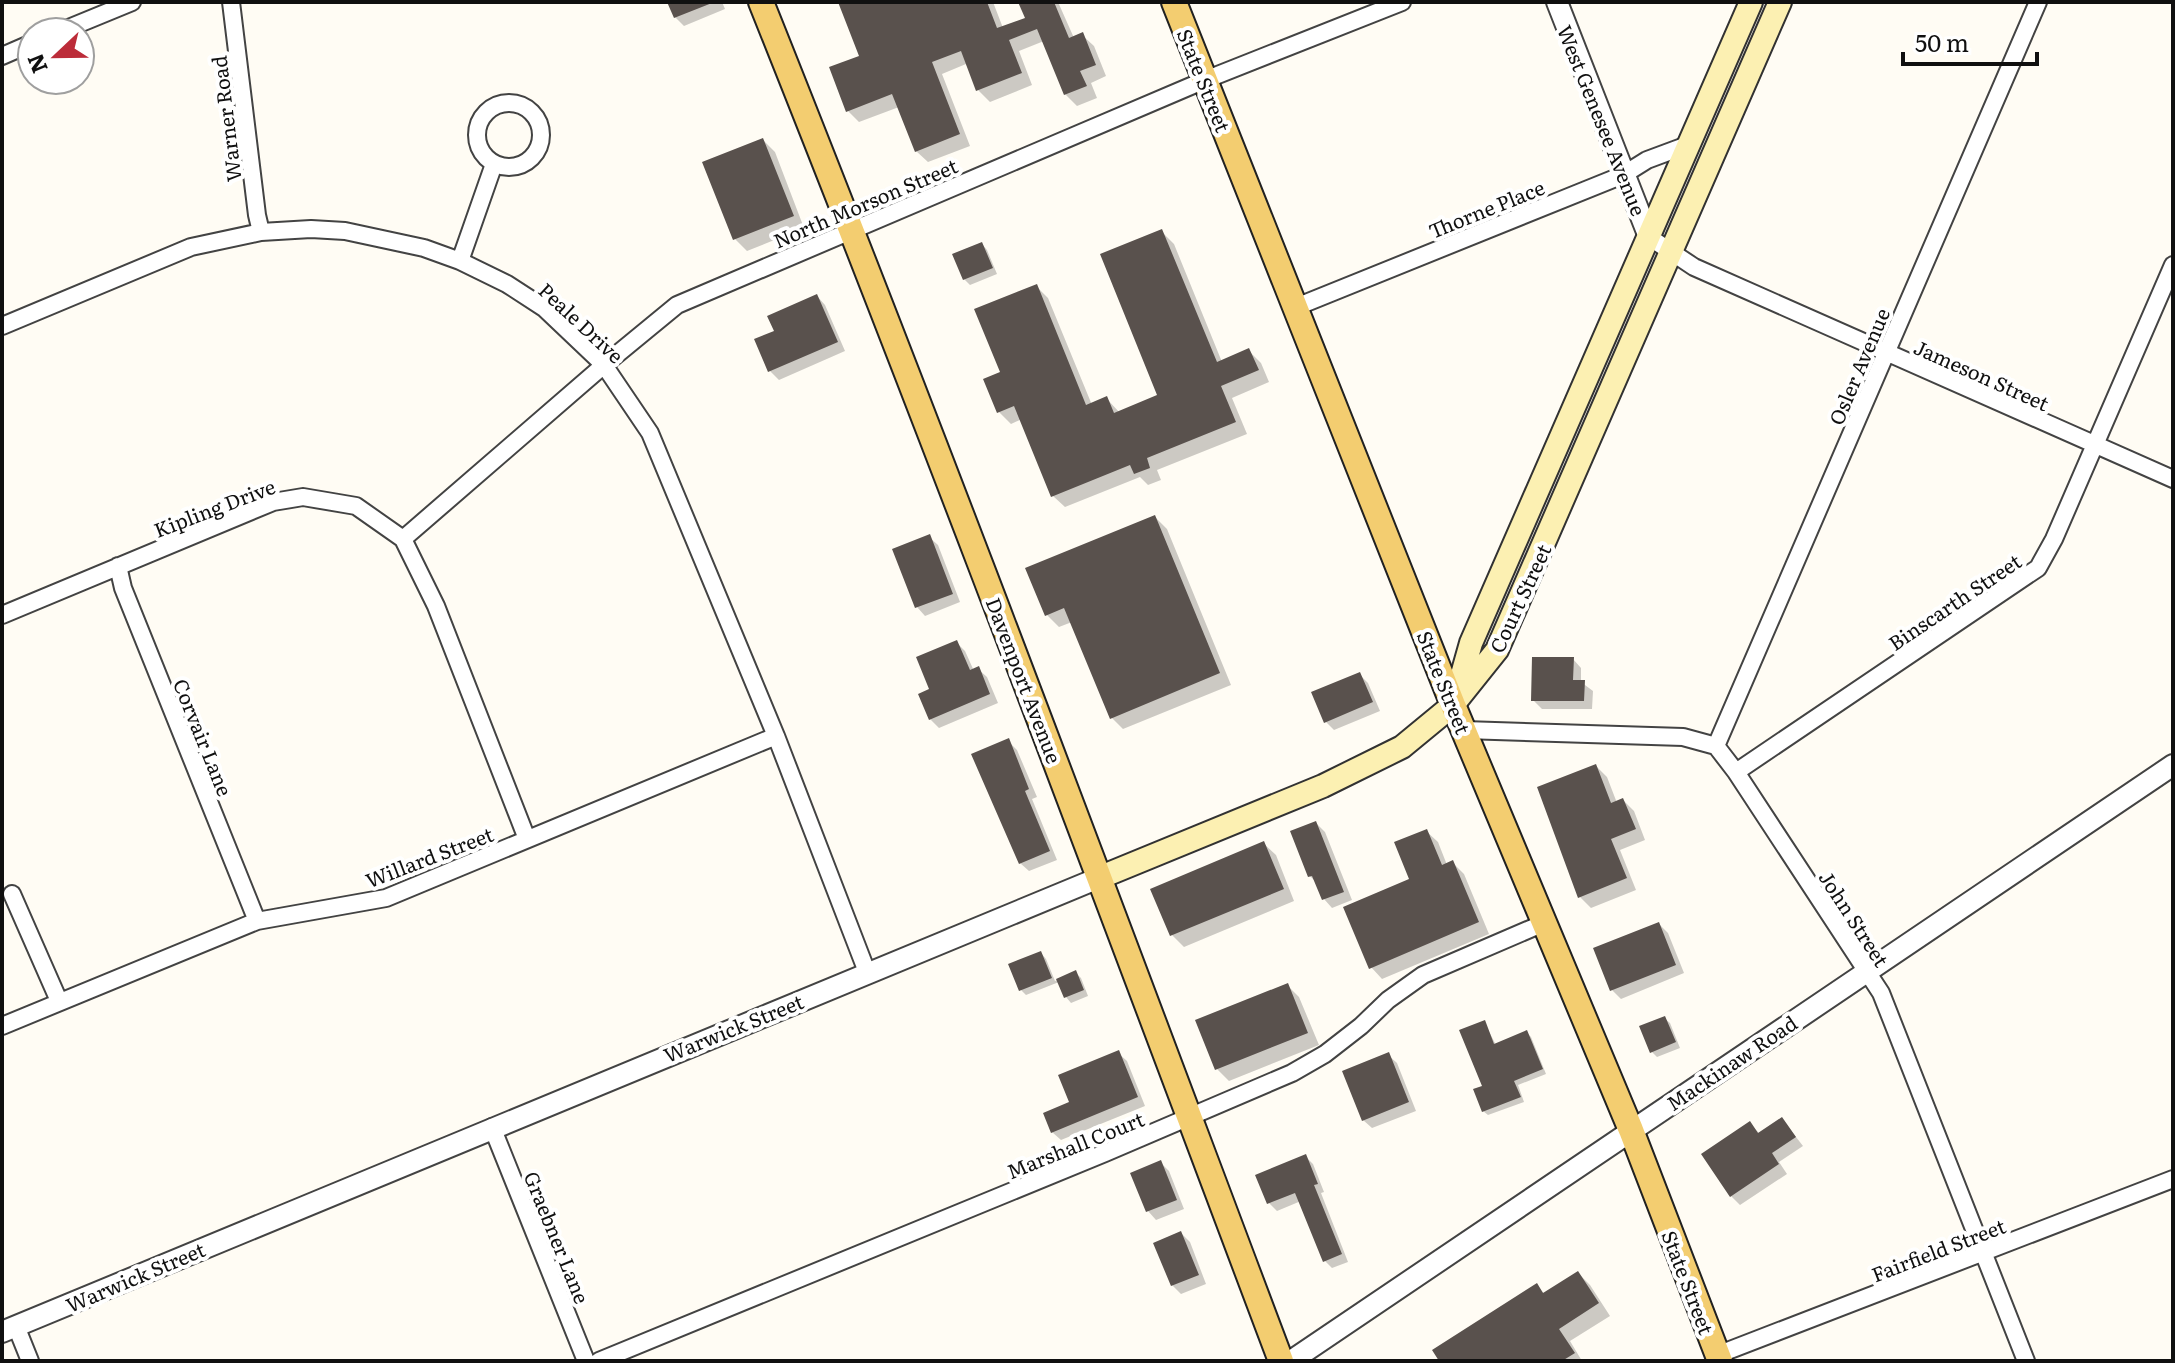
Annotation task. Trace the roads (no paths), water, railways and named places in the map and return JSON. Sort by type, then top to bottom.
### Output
[{"type":"main road","name":"Davenport Avenue","points":[[761,2],[1101,877],[1281,1361]]},
{"type":"main road","name":"State Street","points":[[1174,2],[1453,705],[1631,1130],[1719,1358]]},
{"type":"main road","name":"Court Street","points":[[1453,705],[1471,643],[1751,2]]},
{"type":"main road","name":"Court Street","points":[[1453,705],[1497,650],[1780,2]]},
{"type":"main road","name":"Warwick Street","points":[[1101,877],[1351,774],[1402,747],[1453,705]]},
{"type":"street","points":[[96,17],[132,2]]},
{"type":"street","name":"Warner Road","points":[[231,2],[261,232]]},
{"type":"street","name":"North Morson Street","points":[[403,539],[677,305],[1205,80],[1402,2]]},
{"type":"street","name":"West Genesee Avenue","points":[[1557,2],[1649,237]]},
{"type":"street","name":"Osler Avenue","points":[[1716,746],[2038,2]]},
{"type":"street","points":[[499,105],[520,105],[536,118],[540,128],[538,149],[533,157],[514,167],[494,164],[480,148],[478,127],[482,117],[499,105]]},
{"type":"street","name":"Thorne Place","points":[[1296,307],[1623,175],[1647,160],[1690,144]]},
{"type":"street","points":[[460,261],[494,164]]},
{"type":"street","name":"Peale Drive","points":[[2,326],[191,247],[261,232],[311,229],[345,231],[424,248],[507,284],[544,308],[604,365],[650,433],[776,736],[867,972]]},
{"type":"street","name":"Jameson Street","points":[[1649,237],[1694,267],[2173,479]]},
{"type":"street","name":"Binscarth Street","points":[[1736,772],[2038,568],[2054,539],[2173,265]]},
{"type":"street","name":"Kipling Drive","points":[[2,615],[273,502],[303,497],[356,506],[403,539],[436,606],[527,839]]},
{"type":"street","name":"Corvair Lane","points":[[118,566],[123,588],[257,921]]},
{"type":"street","points":[[1464,730],[1683,737],[1716,746]]},
{"type":"street","name":"Willard Street","points":[[2,1026],[257,921],[386,898],[776,736]]},
{"type":"street","name":"John Street","points":[[1716,746],[1881,993],[2026,1361]]},
{"type":"street","name":"Mackinaw Road","points":[[1291,1361],[2173,765]]},
{"type":"street","name":"Warwick Street","points":[[9,1329],[1101,877]]},
{"type":"street","points":[[12,894],[59,1001]]},
{"type":"street","name":"Marshall Court","points":[[599,1361],[1292,1073],[1325,1054],[1388,1000],[1423,975],[1544,923]]},
{"type":"street","name":"Graebner Lane","points":[[492,1127],[586,1361]]},
{"type":"street","name":"Fairfield Street","points":[[1719,1358],[2173,1179]]},
{"type":"street","points":[[9,1329],[30,1361]]}]
